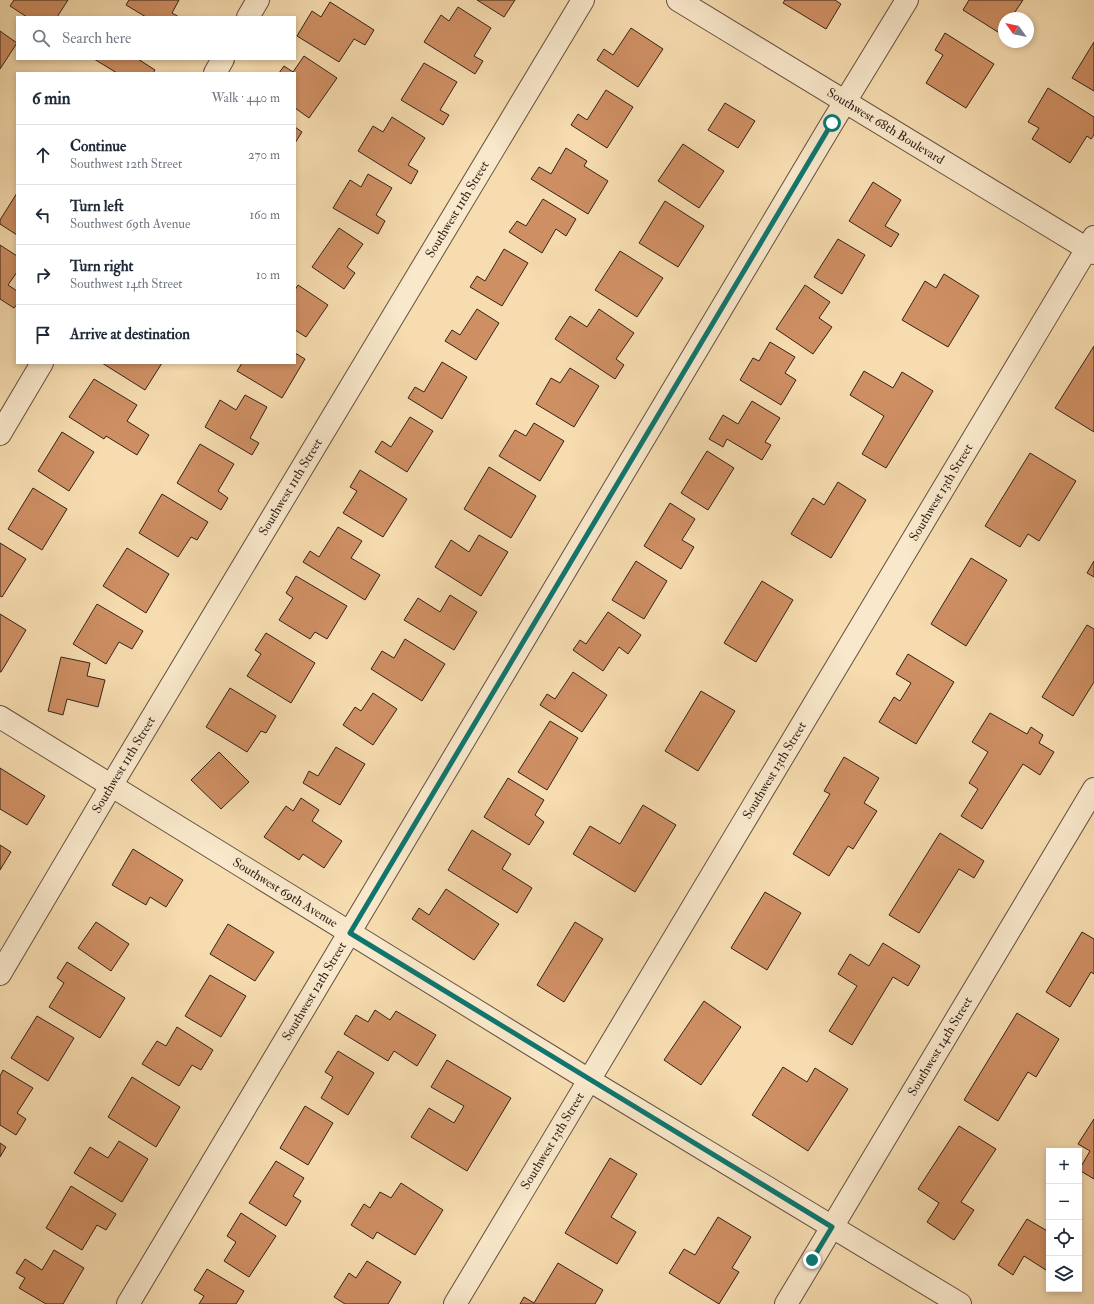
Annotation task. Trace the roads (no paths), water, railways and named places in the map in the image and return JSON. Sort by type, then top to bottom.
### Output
[{"type":"street","points":[[249,16],[258,0]]},
{"type":"street","name":"Southwest 11th Street","points":[[0,974],[111,786],[583,0]]},
{"type":"street","name":"Southwest 68th Boulevard","points":[[678,0],[845,102],[1092,246]]},
{"type":"street","name":"Southwest 12th Street","points":[[128,1304],[845,102],[908,0]]},
{"type":"street","points":[[216,72],[222,60]]},
{"type":"street","name":"Southwest 13th Street","points":[[455,1304],[1092,246]]},
{"type":"street","points":[[0,434],[41,364]]},
{"type":"street","name":"Southwest 69th Avenue","points":[[0,717],[589,1080],[960,1304]]},
{"type":"street","name":"Southwest 14th Street","points":[[786,1304],[1094,789]]}]
